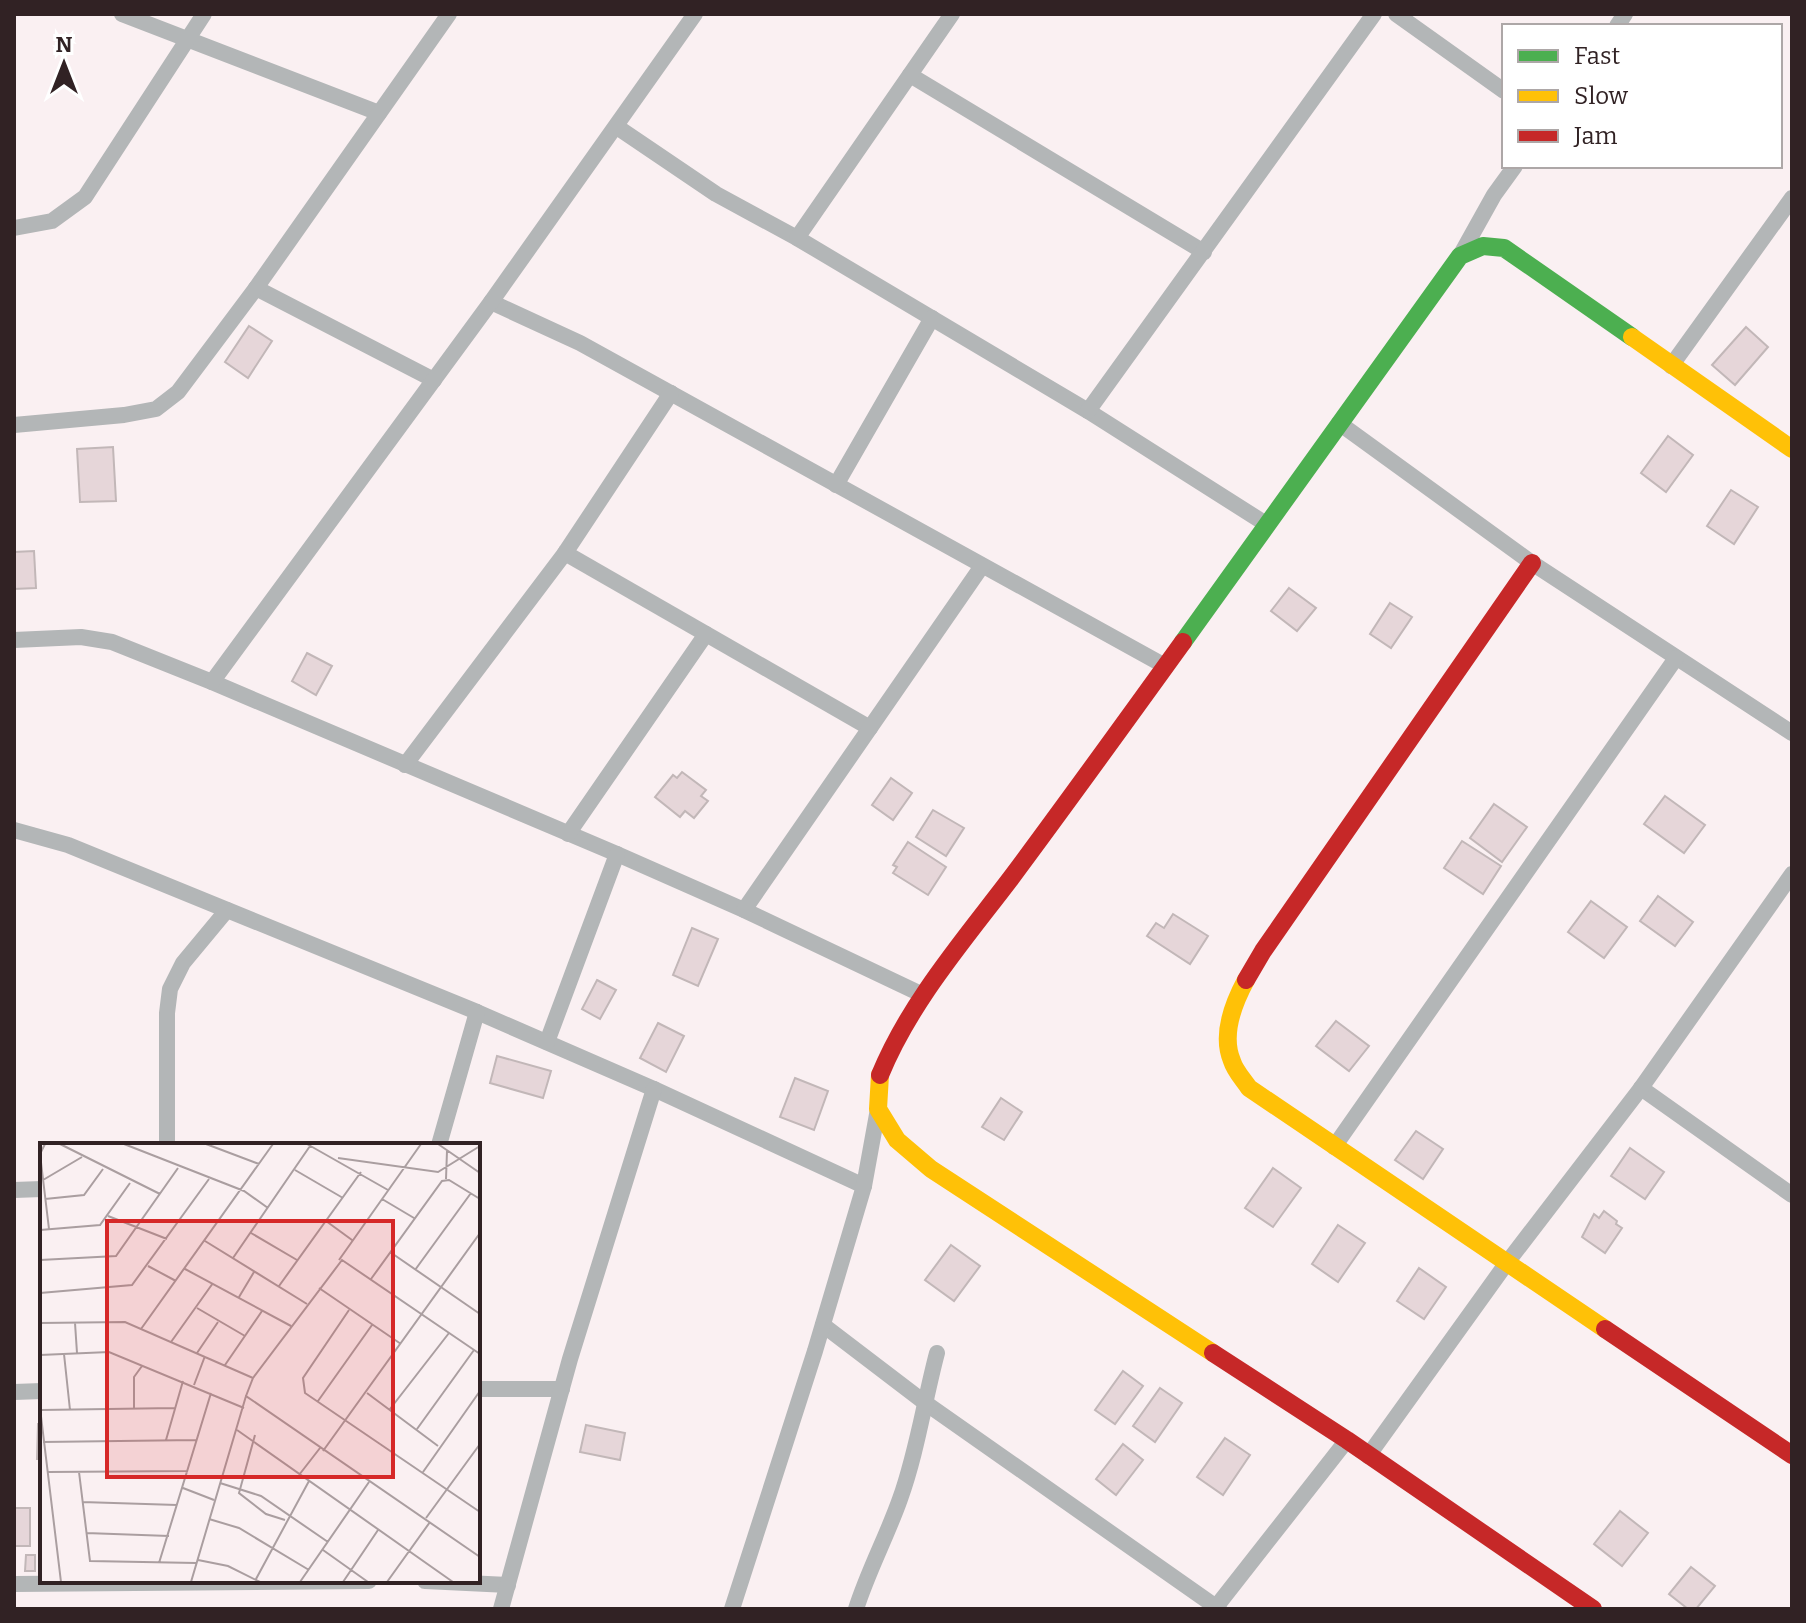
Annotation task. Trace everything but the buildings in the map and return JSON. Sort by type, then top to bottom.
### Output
[{"type":"street","points":[[122,14],[379,113]]},
{"type":"street","points":[[14,228],[52,221],[85,197],[204,14]]},
{"type":"street","points":[[14,425],[156,409],[178,392],[256,288],[449,14]]},
{"type":"street","points":[[212,682],[491,302],[695,14]]},
{"type":"street","points":[[797,238],[952,14]]},
{"type":"street","points":[[1088,411],[1374,14]]},
{"type":"street","points":[[1396,14],[1502,90]]},
{"type":"street","points":[[910,75],[1204,252]]},
{"type":"street","points":[[617,127],[716,194],[797,238],[1088,411],[1266,524]]},
{"type":"street","points":[[732,1609],[864,1186],[878,1109],[880,1076],[888,1056],[923,995],[1041,839],[1460,256],[1494,195],[1514,168]]},
{"type":"street","points":[[1671,366],[1792,200]]},
{"type":"street","points":[[1460,256],[1483,246],[1504,248],[1792,449]]},
{"type":"street","points":[[256,288],[434,380]]},
{"type":"street","points":[[491,302],[580,343],[1165,666]]},
{"type":"street","points":[[836,485],[932,318]]},
{"type":"street","points":[[405,765],[565,553],[671,393]]},
{"type":"street","points":[[1339,423],[1532,563],[1792,733]]},
{"type":"street","points":[[565,553],[870,728]]},
{"type":"street","points":[[1532,563],[1263,951],[1239,992],[1229,1021],[1230,1057],[1249,1088],[1792,1455]]},
{"type":"street","points":[[744,910],[982,566]]},
{"type":"street","points":[[568,834],[706,634]]},
{"type":"street","points":[[14,640],[81,637],[112,642],[617,854],[923,995]]},
{"type":"street","points":[[1334,1147],[1676,658]]},
{"type":"street","points":[[14,830],[68,845],[477,1012],[864,1186]]},
{"type":"street","points":[[547,1042],[617,854]]},
{"type":"street","points":[[1368,1456],[1506,1264],[1641,1088],[1792,874]]},
{"type":"street","points":[[167,1143],[167,1013],[170,989],[183,963],[227,910]]},
{"type":"street","points":[[440,1143],[477,1012]]},
{"type":"street","points":[[1641,1088],[1791,1191]]},
{"type":"street","points":[[501,1609],[562,1389],[654,1089]]},
{"type":"street","points":[[878,1109],[897,1140],[931,1169],[1347,1440],[1593,1609]]},
{"type":"street","points":[[14,1190],[40,1189]]},
{"type":"street","points":[[823,1325],[924,1402],[1217,1608],[1347,1440]]},
{"type":"street","points":[[856,1609],[875,1556],[900,1501],[916,1448],[937,1353]]},
{"type":"street","points":[[480,1389],[562,1389]]},
{"type":"street","points":[[14,1392],[40,1391]]},
{"type":"street","points":[[14,1584],[132,1583]]},
{"type":"street","points":[[466,1583],[508,1585]]},
{"type":"traffic: fast","points":[[1183,642],[1460,256],[1483,246],[1504,248],[1632,337]]},
{"type":"traffic: slow","points":[[1632,337],[1792,449]]},
{"type":"traffic: slow","points":[[1246,980],[1233,1009],[1228,1041],[1233,1065],[1249,1088],[1605,1329]]},
{"type":"traffic: slow","points":[[880,1075],[878,1109],[897,1140],[931,1169],[1213,1353]]},
{"type":"traffic: jam","points":[[1246,980],[1532,563]]},
{"type":"traffic: jam","points":[[880,1075],[892,1048],[939,972],[1033,849],[1183,642]]},
{"type":"traffic: jam","points":[[1605,1329],[1792,1455]]},
{"type":"traffic: jam","points":[[1213,1353],[1347,1440],[1593,1609]]}]
